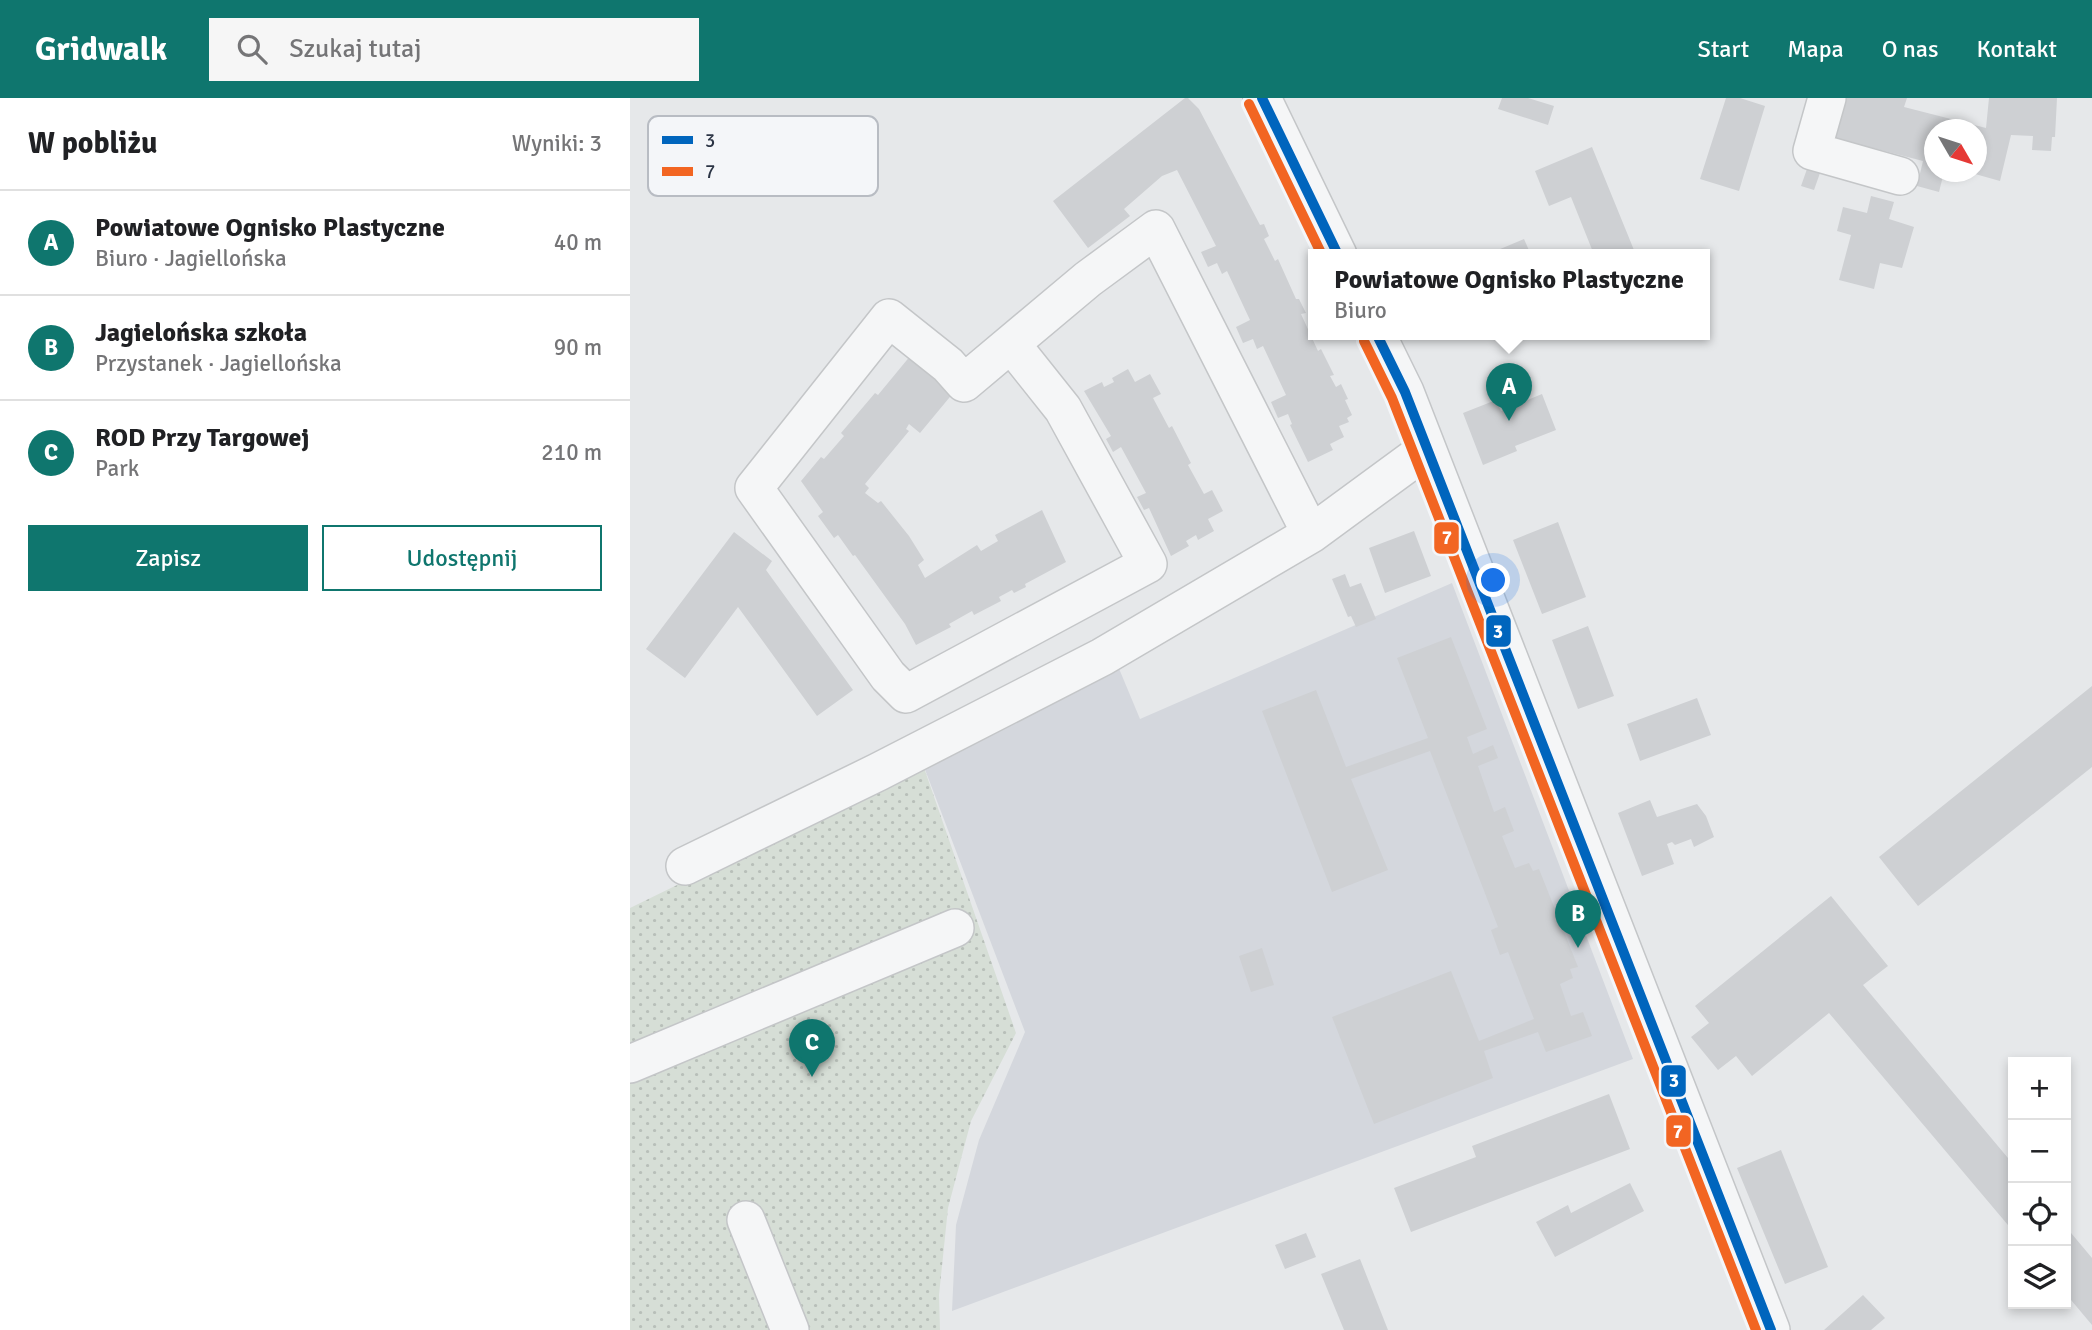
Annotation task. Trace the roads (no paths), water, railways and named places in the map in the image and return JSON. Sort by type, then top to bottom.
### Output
[{"type":"street","points":[[1262,98],[1335,249]]},
{"type":"street","points":[[1827,98],[1812,151],[1900,176]]},
{"type":"street","points":[[936,742],[906,694],[888,676],[754,488],[889,318],[948,365],[964,383],[1088,279],[1156,229],[1311,534]]},
{"type":"street","points":[[1379,340],[1405,392],[1771,1330]]},
{"type":"street","points":[[906,694],[1148,564],[1063,409],[1012,345]]},
{"type":"street","points":[[684,866],[1102,657],[1311,534],[1427,449]]},
{"type":"street","points":[[630,1064],[955,928]]},
{"type":"street","points":[[747,1220],[790,1330]]},
{"type":"place","name":"Powiatowe Ognisko Plastyczne","points":[[1509,421]]},
{"type":"place","name":"Jagielońska szkoła","points":[[1578,948]]},
{"type":"place","name":"ROD Przy Targowej","points":[[812,1077]]}]
